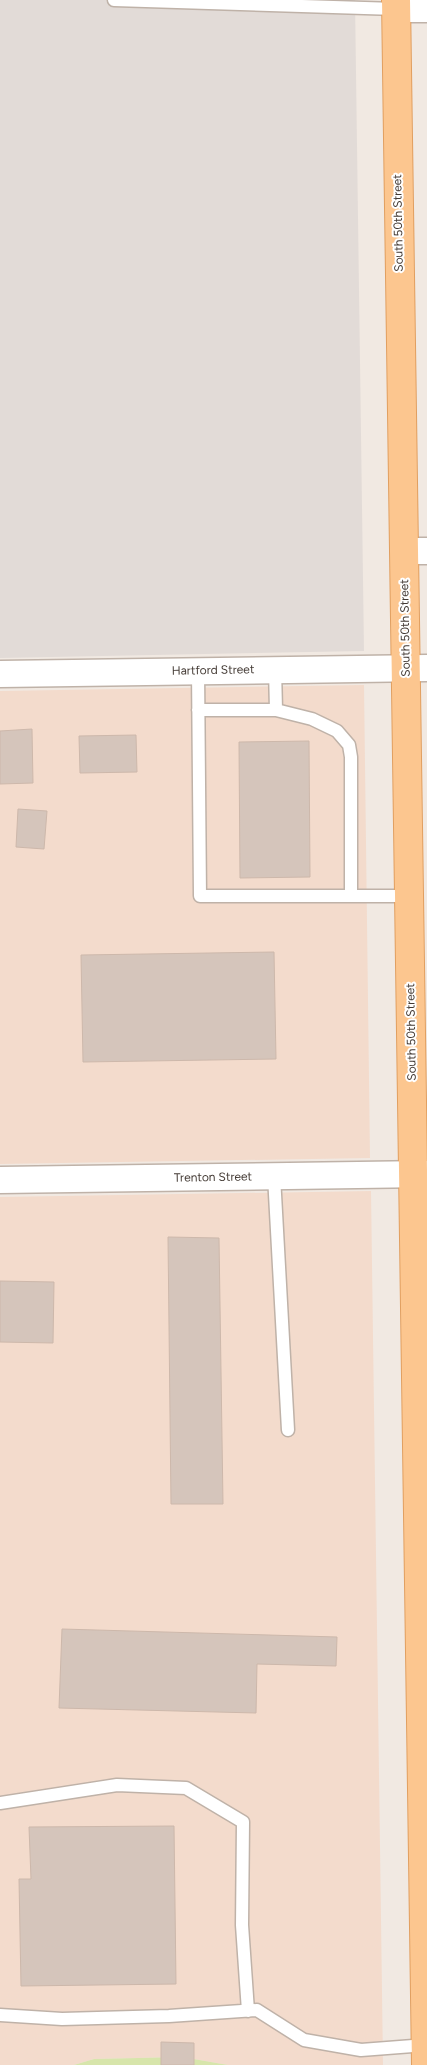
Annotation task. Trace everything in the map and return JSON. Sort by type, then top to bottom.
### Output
[{"type":"main road","name":"South 50th Street","points":[[396,5],[415,551],[416,667],[410,896],[420,1103],[426,2055]]},
{"type":"street","points":[[396,5],[427,8]]},
{"type":"street","name":"Hartford Street","points":[[0,674],[416,667]]},
{"type":"street","name":"Trenton Street","points":[[0,1180],[420,1174]]},
{"type":"lane","points":[[114,0],[396,5]]},
{"type":"lane","points":[[276,669],[276,710]]},
{"type":"lane","points":[[198,670],[200,896],[410,896]]},
{"type":"lane","points":[[198,710],[276,710],[312,719],[337,731],[349,745],[351,757],[351,896]]},
{"type":"lane","points":[[274,1176],[288,1430]]},
{"type":"lane","points":[[0,1803],[117,1785],[186,1788],[243,1822],[242,1925],[248,2011]]},
{"type":"lane","points":[[0,2015],[62,2019],[169,2016],[257,2010],[304,2040],[360,2050],[426,2055]]},
{"type":"shaded area","points":[[0,0],[355,0],[364,651],[0,658]]},
{"type":"shaded area","points":[[364,685],[370,1158],[0,1164],[0,691]]},
{"type":"shaded area","points":[[371,1191],[383,2065],[228,2065],[182,2057],[94,2059],[74,2065],[0,2065],[0,1197]]},
{"type":"green space","points":[[182,2057],[228,2065],[74,2065],[94,2059]]},
{"type":"building","points":[[32,729],[33,783],[0,784],[0,731]]},
{"type":"building","points":[[136,735],[137,772],[80,773],[79,736]]},
{"type":"building","points":[[309,741],[310,877],[240,878],[239,742]]},
{"type":"building","points":[[18,809],[47,811],[44,849],[16,847]]},
{"type":"building","points":[[274,952],[276,1059],[83,1062],[81,955]]},
{"type":"building","points":[[168,1237],[219,1238],[223,1504],[171,1504]]},
{"type":"building","points":[[0,1281],[54,1282],[53,1343],[0,1342]]},
{"type":"building","points":[[62,1629],[337,1637],[336,1666],[257,1664],[256,1713],[59,1708]]},
{"type":"building","points":[[174,1826],[176,1984],[21,1986],[19,1879],[31,1879],[29,1827]]},
{"type":"building","points":[[161,2042],[194,2043],[194,2065],[161,2065]]}]
